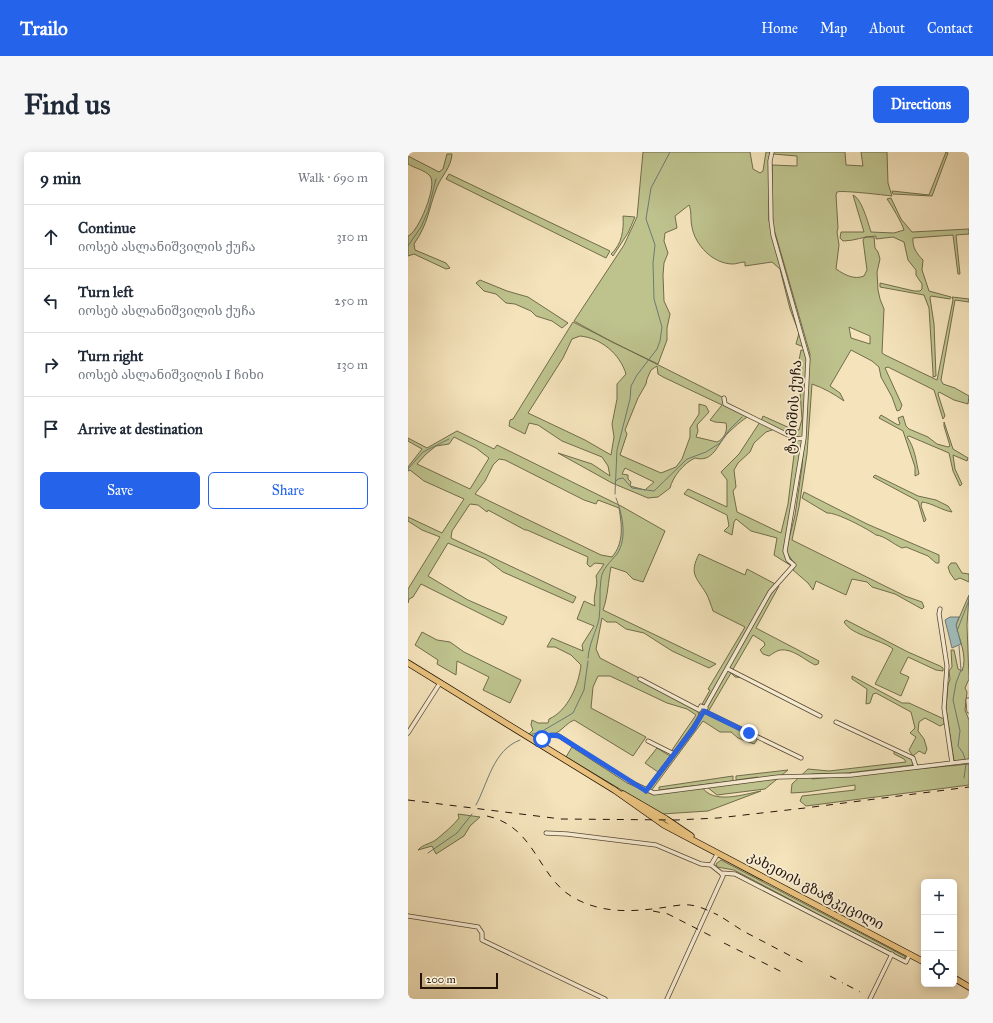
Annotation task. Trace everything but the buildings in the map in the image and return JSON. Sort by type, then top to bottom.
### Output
[{"type":"highway","name":"კახეთის გზატკეცილი","points":[[408,663],[537,744],[666,819],[706,847],[921,959]]},
{"type":"highway","points":[[957,977],[969,983]]},
{"type":"highway","points":[[957,980],[969,987]]},
{"type":"street","name":"ტამიშის ქუჩა","points":[[728,669],[770,592],[794,565],[788,560],[785,551],[804,438],[808,354],[773,235],[770,220],[770,161],[772,152]]},
{"type":"street","points":[[724,398],[725,404],[796,439],[804,438]]},
{"type":"street","points":[[940,608],[939,614],[947,666],[944,708],[952,763]]},
{"type":"street","points":[[646,791],[702,715],[728,669],[820,716]]},
{"type":"street","points":[[640,679],[699,710],[702,715]]},
{"type":"street","points":[[408,733],[440,683]]},
{"type":"street","points":[[968,700],[969,711]]},
{"type":"street","points":[[699,710],[701,706],[801,758]]},
{"type":"street","points":[[836,722],[913,758],[916,767]]},
{"type":"street","points":[[537,744],[542,739],[551,735],[559,736],[646,791],[654,793],[778,777],[851,774],[969,761]]},
{"type":"street","points":[[648,741],[674,754]]},
{"type":"street","points":[[546,833],[575,834],[656,845],[701,864],[711,865],[721,873],[735,874],[906,962],[912,954]]},
{"type":"street","points":[[711,865],[718,853]]},
{"type":"street","points":[[667,999],[722,876],[721,873]]},
{"type":"street","points":[[408,916],[478,927],[482,933],[482,940],[605,999]]},
{"type":"street","points":[[870,999],[892,954]]},
{"type":"green space","points":[[643,152],[750,152],[753,169],[760,173],[763,171],[766,152],[770,152],[769,220],[804,347],[796,344],[799,333],[790,309],[780,269],[772,262],[745,266],[745,262],[733,264],[726,263],[712,257],[701,247],[694,234],[691,224],[689,205],[675,216],[677,228],[665,233],[664,241],[668,253],[664,263],[663,275],[664,301],[670,314],[667,328],[667,340],[658,364],[612,342],[574,321],[624,245],[637,217]]},
{"type":"green space","points":[[773,152],[845,152],[846,165],[863,166],[861,152],[887,152],[888,183],[892,196],[846,192],[837,192],[836,195],[837,232],[839,245],[836,269],[853,277],[864,276],[867,270],[863,240],[865,237],[874,237],[875,248],[880,259],[877,272],[878,290],[884,309],[882,353],[937,380],[953,300],[952,297],[969,299],[969,302],[955,300],[941,380],[943,384],[955,388],[969,396],[968,404],[954,400],[939,392],[938,394],[945,416],[943,419],[934,390],[888,367],[885,368],[902,405],[900,410],[897,411],[892,397],[881,377],[879,367],[872,361],[851,350],[830,386],[840,393],[844,401],[829,391],[812,384],[807,454],[799,507],[792,540],[905,596],[922,602],[924,607],[922,609],[895,594],[872,587],[867,582],[852,579],[846,595],[816,581],[813,590],[808,583],[793,570],[795,565],[786,551],[795,515],[802,467],[810,354],[772,222],[772,165],[797,166],[797,156],[773,154]],"holes":[[[849,327],[870,336],[870,344],[851,338]]]},
{"type":"green space","points":[[946,152],[948,153],[932,196],[893,194],[892,191],[929,195]]},
{"type":"green space","points":[[447,154],[452,154],[450,163],[437,187],[423,229],[414,244],[415,250],[446,263],[450,268],[446,269],[414,254],[408,256],[408,236],[417,227],[426,208],[432,181],[428,174],[408,164],[408,156],[439,172],[443,169]]},
{"type":"green space","points":[[449,174],[610,251],[606,258],[446,179]]},
{"type":"green space","points":[[853,195],[862,206],[871,232],[894,233],[904,230],[897,214],[887,199],[891,198],[901,219],[912,232],[969,229],[969,234],[956,235],[960,274],[958,274],[953,235],[913,238],[915,250],[923,260],[922,270],[929,291],[951,297],[950,299],[931,296],[930,298],[934,324],[936,376],[933,377],[929,308],[924,295],[880,287],[880,283],[914,291],[920,291],[922,289],[922,284],[916,275],[916,270],[908,260],[904,242],[893,237],[876,239],[876,236],[872,236],[843,241],[840,238],[841,232],[864,232]]},
{"type":"green space","points":[[623,216],[635,217],[628,233],[613,256],[611,254],[618,246],[622,236]]},
{"type":"green space","points":[[480,280],[507,291],[528,297],[568,323],[562,328],[552,321],[536,316],[531,311],[515,304],[506,303],[496,294],[484,291],[476,283]]},
{"type":"green space","points":[[573,322],[724,398],[725,404],[749,416],[727,434],[710,456],[691,460],[676,475],[670,488],[658,497],[648,498],[612,483],[558,453],[592,464],[610,476],[608,466],[602,457],[562,441],[538,425],[529,423],[525,434],[509,426],[510,420],[513,419]],"holes":[[[580,336],[588,337],[609,348],[619,360],[626,374],[617,384],[617,399],[612,424],[614,437],[611,455],[585,440],[528,413],[563,358],[572,339]],[[657,366],[658,374],[722,405],[710,420],[726,423],[725,434],[722,439],[717,442],[696,437],[698,431],[697,425],[709,412],[706,406],[699,404],[699,414],[690,428],[690,437],[682,459],[676,467],[661,473],[620,455],[627,434],[625,430],[651,370]],[[625,468],[654,482],[645,490],[630,486],[631,482],[628,479],[628,475],[622,474]]]},
{"type":"green space","points":[[801,350],[806,351],[807,355],[803,438],[785,551],[793,567],[774,555],[777,538],[751,531],[736,519],[734,522],[732,535],[724,531],[729,526],[727,515],[684,494],[688,489],[727,507],[727,480],[721,472],[739,454],[760,422],[775,429],[766,432],[754,443],[750,452],[738,463],[734,470],[736,487],[733,491],[737,512],[781,533],[788,504],[796,438],[761,421],[763,416],[792,429],[799,430],[802,419],[800,392],[801,377],[797,370]]},
{"type":"green space","points":[[881,415],[898,425],[900,424],[898,418],[903,416],[906,426],[909,429],[928,437],[937,444],[948,447],[950,446],[944,422],[953,449],[968,458],[967,461],[953,455],[955,469],[962,484],[960,486],[953,471],[949,453],[909,436],[907,437],[914,450],[919,474],[915,476],[915,467],[903,431],[879,418]]},
{"type":"green space","points":[[457,431],[494,449],[497,445],[621,506],[665,531],[643,582],[633,579],[626,572],[611,567],[603,610],[716,664],[709,668],[672,651],[644,633],[626,629],[616,622],[607,622],[602,618],[596,649],[600,658],[697,708],[699,716],[674,751],[672,750],[696,715],[687,709],[667,703],[610,676],[598,676],[593,687],[591,708],[646,737],[633,756],[574,720],[555,733],[538,736],[536,738],[529,734],[533,730],[531,725],[532,720],[538,723],[548,723],[549,719],[562,710],[575,688],[581,665],[571,655],[555,647],[547,647],[552,638],[583,651],[582,645],[594,626],[577,619],[584,601],[595,606],[594,598],[597,583],[596,576],[604,564],[595,563],[590,567],[587,564],[588,557],[525,530],[488,510],[487,512],[478,505],[470,504],[452,531],[451,538],[576,597],[573,603],[503,572],[486,559],[448,543],[428,576],[468,600],[507,617],[503,625],[421,584],[413,597],[409,599],[408,603],[408,589],[440,537],[422,530],[408,521],[408,517],[442,533],[464,499],[424,481],[410,470],[408,471],[408,467],[422,449],[408,441],[408,438],[427,448]],"holes":[[[454,437],[476,448],[489,458],[470,489],[417,464],[436,446],[449,444]],[[499,459],[505,460],[584,500],[596,504],[598,500],[619,508],[621,534],[619,546],[612,557],[601,555],[475,494],[485,481],[493,465]]]},
{"type":"green space","points":[[875,475],[918,496],[936,500],[948,506],[952,512],[922,502],[921,506],[926,520],[924,522],[918,501],[873,477]]},
{"type":"green space","points":[[804,492],[867,524],[939,555],[939,563],[936,563],[928,556],[906,547],[902,548],[886,538],[876,535],[844,518],[827,513],[802,498]]},
{"type":"green space","points":[[699,554],[745,575],[747,569],[779,586],[756,628],[819,661],[818,664],[815,665],[794,653],[785,650],[779,650],[769,656],[763,654],[760,650],[765,645],[764,642],[753,635],[732,671],[745,678],[735,677],[731,673],[708,712],[759,737],[754,744],[738,738],[731,732],[720,732],[703,721],[651,791],[649,789],[694,730],[705,712],[701,706],[710,690],[708,689],[745,627],[713,611],[706,593],[694,571],[694,566]]},
{"type":"green space","points":[[951,563],[956,563],[962,573],[969,574],[969,582],[960,578],[955,580],[948,567]]},
{"type":"green space","points":[[969,595],[967,625],[969,679],[965,688],[967,692],[965,710],[969,720],[969,760],[954,761],[946,708],[950,679],[949,671],[952,667],[951,650],[954,650],[958,669],[962,671],[964,665],[964,654],[956,625]]},
{"type":"green space","points":[[846,620],[908,652],[940,666],[943,668],[943,671],[936,670],[908,657],[900,673],[909,677],[901,696],[875,684],[893,649],[853,631],[844,622]]},
{"type":"green space","points":[[422,632],[437,640],[450,642],[464,652],[521,680],[510,703],[483,690],[489,677],[457,661],[456,675],[437,664],[438,660],[415,645]]},
{"type":"green space","points":[[852,676],[902,703],[909,703],[944,719],[944,724],[940,726],[925,718],[919,722],[918,731],[924,739],[927,749],[925,754],[919,751],[913,756],[909,750],[916,737],[910,733],[915,728],[911,712],[876,693],[873,694],[870,703],[866,704],[867,689],[852,679]]},
{"type":"green space","points":[[572,747],[645,792],[655,794],[702,787],[714,796],[730,797],[761,791],[708,811],[662,814],[566,757]]},
{"type":"green space","points":[[657,748],[670,756],[658,772],[645,763]]},
{"type":"green space","points":[[894,751],[913,759],[913,765],[847,773],[812,774],[812,779],[969,764],[969,785],[806,806],[800,801],[802,796],[855,790],[855,785],[791,793],[792,784],[808,769],[829,771],[906,762],[904,759],[894,754]]},
{"type":"green space","points":[[788,770],[765,789],[717,795],[707,787],[758,779],[758,777],[736,780],[736,776]]},
{"type":"green space","points":[[733,776],[733,781],[659,790],[659,787]]},
{"type":"green space","points":[[458,814],[480,817],[470,826],[464,836],[436,854],[432,846],[418,850],[422,846],[435,841],[449,829],[459,818]]},
{"type":"green space","points":[[721,860],[906,957],[903,959],[734,870],[717,867],[716,864]]},
{"type":"water","points":[[950,617],[959,617],[956,625],[961,644],[952,648],[945,620]]},
{"type":"waterway","points":[[615,494],[617,450],[630,399],[631,386],[637,375],[657,349],[660,341],[662,327],[654,299],[653,263],[655,245],[646,219],[651,188],[670,152]]},
{"type":"waterway","points":[[408,246],[421,227],[428,211],[436,179]]},
{"type":"waterway","points":[[615,482],[618,479],[623,478],[632,488],[654,491],[687,459],[706,452],[720,443],[730,429],[742,417]]},
{"type":"waterway","points":[[408,469],[423,452],[449,439]]},
{"type":"waterway","points":[[588,658],[599,619],[600,584],[602,575],[607,565],[617,554],[622,541],[622,518],[616,498]]},
{"type":"waterway","points":[[957,631],[969,600]]},
{"type":"waterway","points":[[959,646],[961,670],[956,683],[953,700],[960,731],[958,746],[965,759]]},
{"type":"waterway","points":[[532,734],[539,733],[573,713],[584,690],[588,661]]},
{"type":"waterway","points":[[476,805],[497,759],[503,751],[520,740]]},
{"type":"waterway","points":[[964,778],[966,764]]},
{"type":"waterway","points":[[428,853],[457,833],[472,814]]},
{"type":"railway","points":[[408,800],[561,819],[676,820],[718,818],[969,787]]},
{"type":"railway","points":[[487,816],[504,822],[517,831],[563,890],[586,904],[607,909],[627,911],[690,905],[718,915]]},
{"type":"railway","points":[[653,911],[668,914],[713,937]]},
{"type":"railway","points":[[723,918],[743,931],[808,965]]},
{"type":"railway","points":[[724,943],[782,972]]},
{"type":"railway","points":[[830,976],[843,983]]},
{"type":"railway","points":[[847,985],[860,992]]},
{"type":"route","points":[[542,739],[551,735],[559,736],[646,791],[693,729],[704,711],[749,733]]}]
